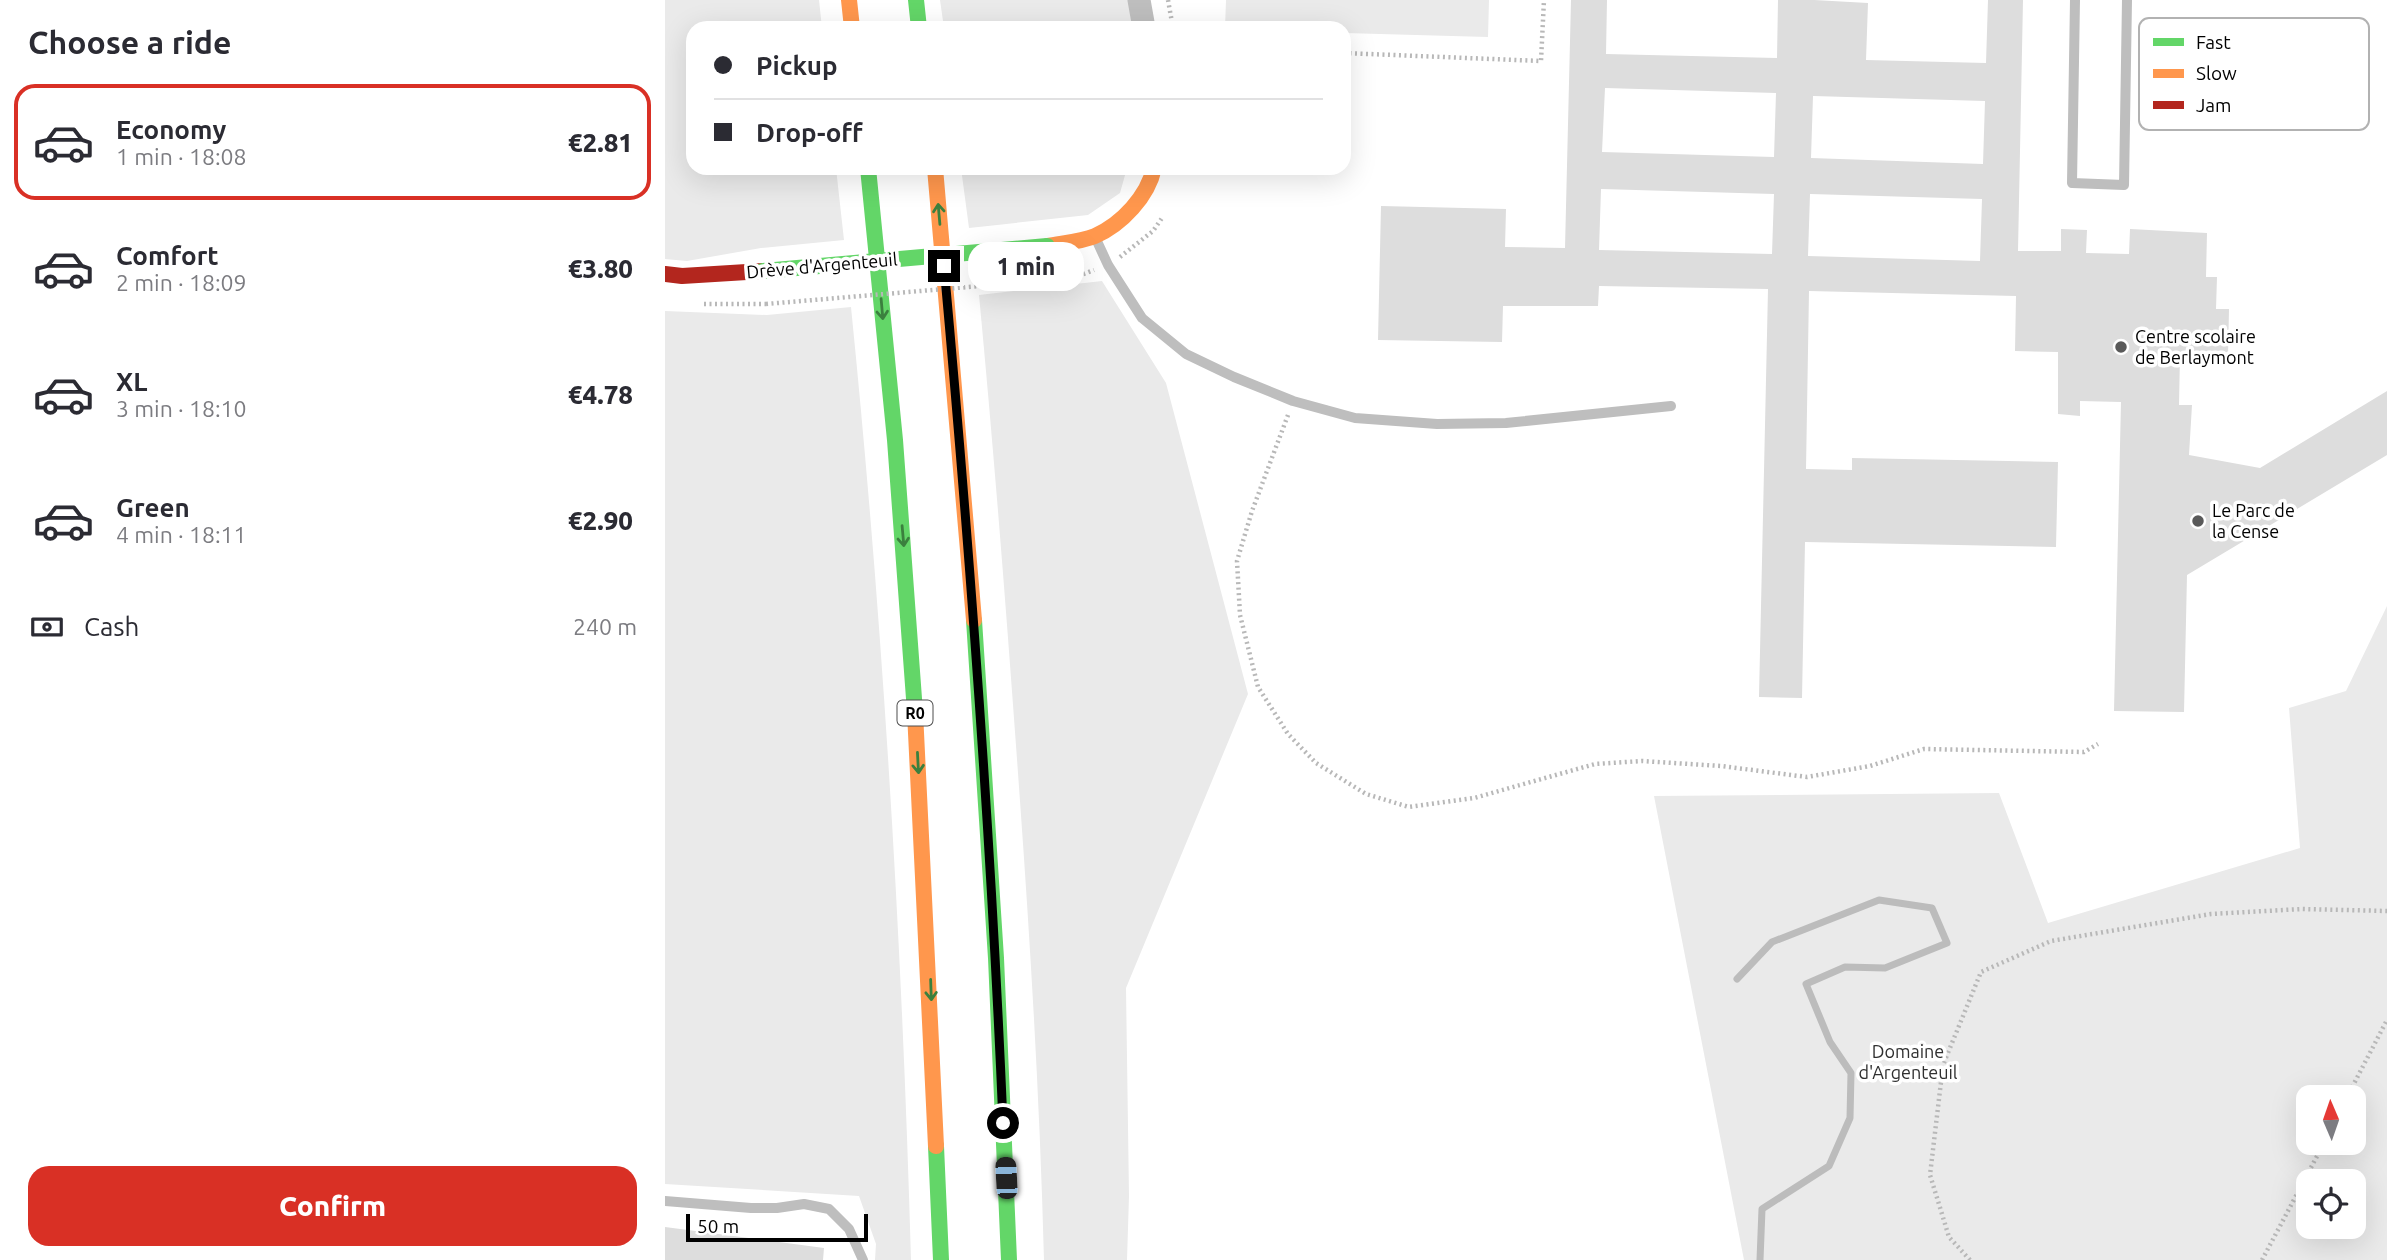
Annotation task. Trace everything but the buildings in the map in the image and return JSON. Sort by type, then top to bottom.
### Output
[{"type":"main road","points":[[849,0],[851,21]]},
{"type":"main road","points":[[916,0],[918,21]]},
{"type":"main road","name":"R0","points":[[869,175],[906,569],[930,960],[941,1260]]},
{"type":"main road","points":[[936,175],[970,566],[996,958],[1009,1260]]},
{"type":"main road","name":"Drève d'Argenteuil","points":[[665,274],[682,276],[763,271],[1047,246],[1095,236],[1126,215],[1151,183],[1153,175]]},
{"type":"street","points":[[1139,0],[1143,21]]},
{"type":"lane","points":[[2075,0],[2072,183],[2124,185],[2127,0]]},
{"type":"lane","points":[[1095,236],[1108,265],[1142,318],[1186,354],[1293,401],[1355,418],[1437,424],[1506,423],[1671,407]]},
{"type":"lane","points":[[665,1201],[751,1208],[804,1204],[829,1209],[849,1229],[863,1260]]},
{"type":"path","points":[[1168,0],[1172,21]]},
{"type":"path","points":[[1351,53],[1541,61],[1544,0]]},
{"type":"path","points":[[766,304],[1051,280]]},
{"type":"path","points":[[1293,401],[1252,511],[1237,561],[1240,615],[1258,687],[1288,734],[1316,763],[1366,794],[1409,807],[1474,798],[1595,764],[1642,761],[1721,766],[1807,777],[1870,766],[1924,750],[2084,752],[2098,744]]},
{"type":"path","points":[[1970,1260],[1949,1237],[1930,1175],[1943,1065],[1981,972],[2051,941],[2211,914],[2302,909],[2387,911]]},
{"type":"path","points":[[2353,1085],[2387,1020]]},
{"type":"path","points":[[2262,1260],[2318,1155]]},
{"type":"green space","points":[[665,0],[819,0],[821,21],[686,21],[686,175],[837,175],[844,240],[761,248],[687,261],[665,259]]},
{"type":"green space","points":[[940,0],[1128,0],[1132,21],[943,21]]},
{"type":"green space","points":[[1226,0],[1489,0],[1488,37],[1351,33],[1351,21],[1225,21]]},
{"type":"green space","points":[[962,175],[1125,175],[1120,193],[1088,215],[969,228]]},
{"type":"green space","points":[[1102,281],[1166,383],[1248,694],[1126,988],[1129,1196],[1127,1260],[1044,1260],[1038,1088],[1024,858],[979,295]]},
{"type":"green space","points":[[851,307],[873,545],[890,783],[911,1260],[875,1260],[876,1244],[859,1196],[665,1184],[665,311],[767,315]]},
{"type":"green space","name":"Domaine d'Argenteuil","points":[[2387,606],[2387,1260],[1744,1260],[1654,796],[1999,793],[2048,923],[2300,848],[2289,708],[2346,691]]},
{"type":"waterway","points":[[1737,979],[1772,942],[1879,900],[1932,908],[1947,943],[1885,968],[1845,967],[1806,984],[1830,1042],[1851,1073],[1850,1118],[1829,1166],[1762,1209],[1760,1260]]},
{"type":"traffic: fast","points":[[916,0],[918,21]]},
{"type":"traffic: fast","points":[[869,175],[895,440],[915,712]]},
{"type":"traffic: fast","points":[[763,271],[1047,246]]},
{"type":"traffic: fast","points":[[974,620],[996,958],[1009,1260]]},
{"type":"traffic: fast","points":[[936,1146],[941,1260]]},
{"type":"traffic: slow","points":[[849,0],[851,21]]},
{"type":"traffic: slow","points":[[936,175],[974,620]]},
{"type":"traffic: slow","points":[[1047,246],[1090,238],[1105,231],[1124,217],[1140,199],[1152,175]]},
{"type":"traffic: slow","points":[[915,712],[936,1146]]},
{"type":"traffic: jam","points":[[665,274],[682,276],[763,271]]},
{"type":"place","name":"Centre scolaire de Berlaymont","points":[[2121,347]]},
{"type":"place","name":"Le Parc de la Cense","points":[[2198,521]]},
{"type":"route","points":[[944,266],[970,566],[996,958],[1003,1123]]}]
